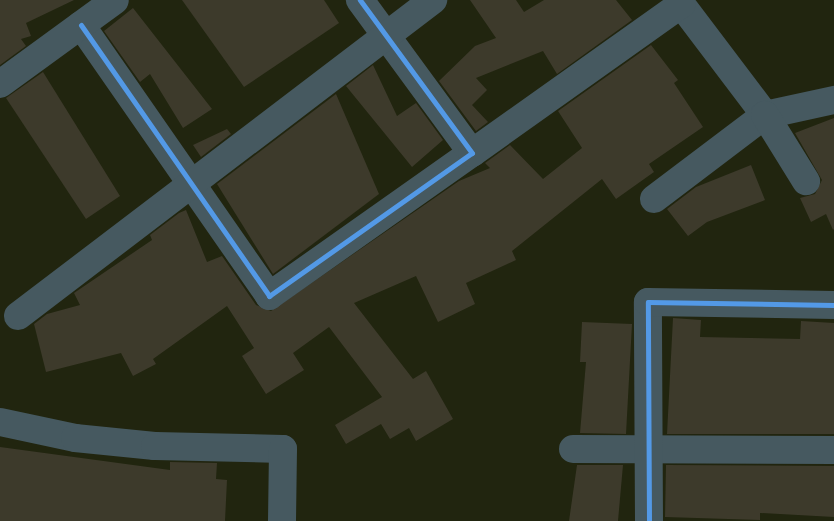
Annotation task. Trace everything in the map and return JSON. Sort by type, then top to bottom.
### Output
[{"type":"street","points":[[0,84],[115,0]]},
{"type":"street","points":[[360,0],[472,153]]},
{"type":"street","points":[[18,316],[433,0]]},
{"type":"street","points":[[81,25],[269,296],[472,153],[680,2],[765,115],[806,181]]},
{"type":"street","points":[[654,199],[765,115],[834,100]]},
{"type":"street","points":[[649,521],[648,302],[834,305]]},
{"type":"street","points":[[0,422],[75,438],[155,446],[283,449],[282,521]]},
{"type":"street","points":[[573,449],[834,450]]},
{"type":"building","points":[[0,0],[74,0],[26,23],[31,36],[21,39],[26,46],[0,65]]},
{"type":"building","points":[[182,0],[324,0],[339,23],[244,87]]},
{"type":"building","points":[[470,0],[516,0],[524,12],[544,0],[616,0],[632,20],[557,74],[543,51],[476,78],[487,90],[472,105],[488,122],[476,131],[439,81],[475,46],[496,38]]},
{"type":"building","points":[[133,8],[212,109],[183,128],[150,74],[140,82],[104,31]]},
{"type":"building","points":[[651,45],[678,80],[674,83],[703,127],[649,164],[654,172],[616,199],[602,179],[512,251],[516,260],[466,283],[475,304],[438,322],[416,276],[354,303],[413,379],[426,371],[453,419],[416,441],[409,428],[390,439],[381,424],[346,444],[335,425],[382,397],[329,327],[293,353],[304,370],[266,394],[242,356],[254,348],[227,306],[153,359],[156,364],[133,376],[121,353],[46,372],[34,324],[47,314],[80,305],[74,293],[152,240],[150,235],[179,213],[186,210],[207,262],[222,256],[256,305],[271,311],[459,181],[490,168],[485,163],[510,145],[543,179],[582,148],[558,111]]},
{"type":"building","points":[[373,65],[397,116],[416,103],[443,140],[412,167],[346,86]]},
{"type":"building","points":[[43,72],[120,196],[86,219],[6,98]]},
{"type":"building","points":[[336,94],[379,194],[273,274],[217,184]]},
{"type":"building","points":[[834,118],[833,230],[826,214],[811,222],[800,198],[815,194],[822,180],[795,133]]},
{"type":"building","points":[[227,129],[231,134],[201,157],[193,145]]},
{"type":"building","points":[[751,165],[765,200],[707,222],[688,236],[667,209],[696,187]]},
{"type":"building","points":[[673,318],[701,320],[700,337],[800,339],[801,321],[834,323],[834,434],[667,434]]},
{"type":"building","points":[[582,322],[632,324],[626,434],[580,433],[586,362],[580,362]]},
{"type":"building","points":[[0,447],[170,470],[170,462],[217,463],[216,479],[227,480],[225,521],[0,521]]},
{"type":"building","points":[[577,465],[623,465],[618,521],[569,521]]},
{"type":"building","points":[[666,465],[834,466],[834,517],[760,513],[760,520],[665,517]]},
{"type":"cycle path","points":[[81,25],[269,296],[472,153],[360,0]]},
{"type":"cycle path","points":[[649,521],[648,302],[834,305]]}]
